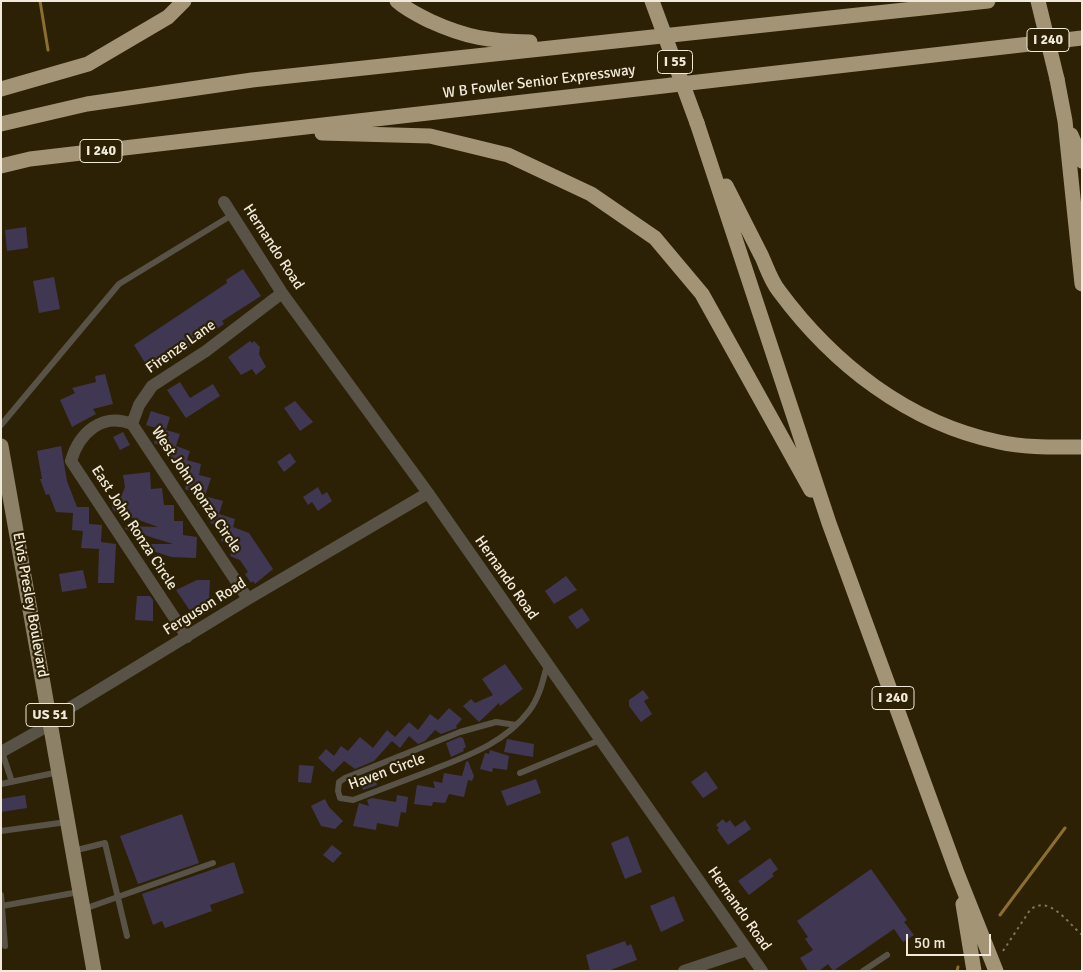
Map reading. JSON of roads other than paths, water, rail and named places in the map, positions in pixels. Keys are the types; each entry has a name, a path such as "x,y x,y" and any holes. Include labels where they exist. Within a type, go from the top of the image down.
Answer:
{"highway":[{"path":"1,89 88,64 168,17 184,1"},
{"path":"396,1 405,9 458,34 493,41 532,42 553,48"},
{"name":"I 55","path":"652,1 700,130"},
{"name":"W B Fowler Senior Expressway","path":"1,124 86,104 252,80 988,1"},
{"name":"I 240","path":"1038,1 1065,121 1082,284"},
{"name":"W B Fowler Senior Expressway","path":"1,166 30,159 1082,38"},
{"path":"1065,121 1082,161"},
{"path":"700,130 778,290 826,347 866,382 918,414 955,430 999,442 1026,446 1082,447"},
{"path":"700,130 829,523"},
{"path":"201,139 336,133 430,136 508,155 591,194 655,238 702,294 829,523"},
{"name":"I 240","path":"829,523 957,873 995,969"},
{"path":"957,873 974,971"}],"main road":[{"name":"Elvis Presley Boulevard","path":"1,446 52,724 94,971"}],"street":[{"name":"Hernando Road","path":"224,202 282,293 428,493 762,971"},
{"name":"Firenze Lane","path":"132,424 139,405 152,386 206,351 282,293"},
{"name":"East John Ronza Circle","path":"132,424 120,419 99,422 75,446 71,461 187,637"},
{"name":"West John Ronza Circle","path":"132,424 248,599"},
{"name":"Ferguson Road","path":"2,752 52,724 71,707 248,599 428,493"},
{"path":"684,971 747,950"}],"lane":[{"path":"1,425 118,284 232,215"},
{"name":"Haven Circle","path":"516,725 496,722 428,744 345,778 339,782 338,791 340,798 346,800 360,798 464,758 494,743 516,725 529,711 540,689 547,665"},
{"path":"520,773 600,740"},
{"path":"2,752 12,782"},
{"path":"1,784 59,772"},
{"path":"1,831 68,822"},
{"path":"73,850 105,843 127,936"},
{"path":"84,909 213,863"},
{"path":"2,906 80,892"},
{"path":"1,895 5,946"},
{"path":"863,971 887,955"}],"waterway":[{"path":"40,1 48,50"},
{"path":"1000,915 1065,828"},
{"path":"957,971 958,967"}]}
